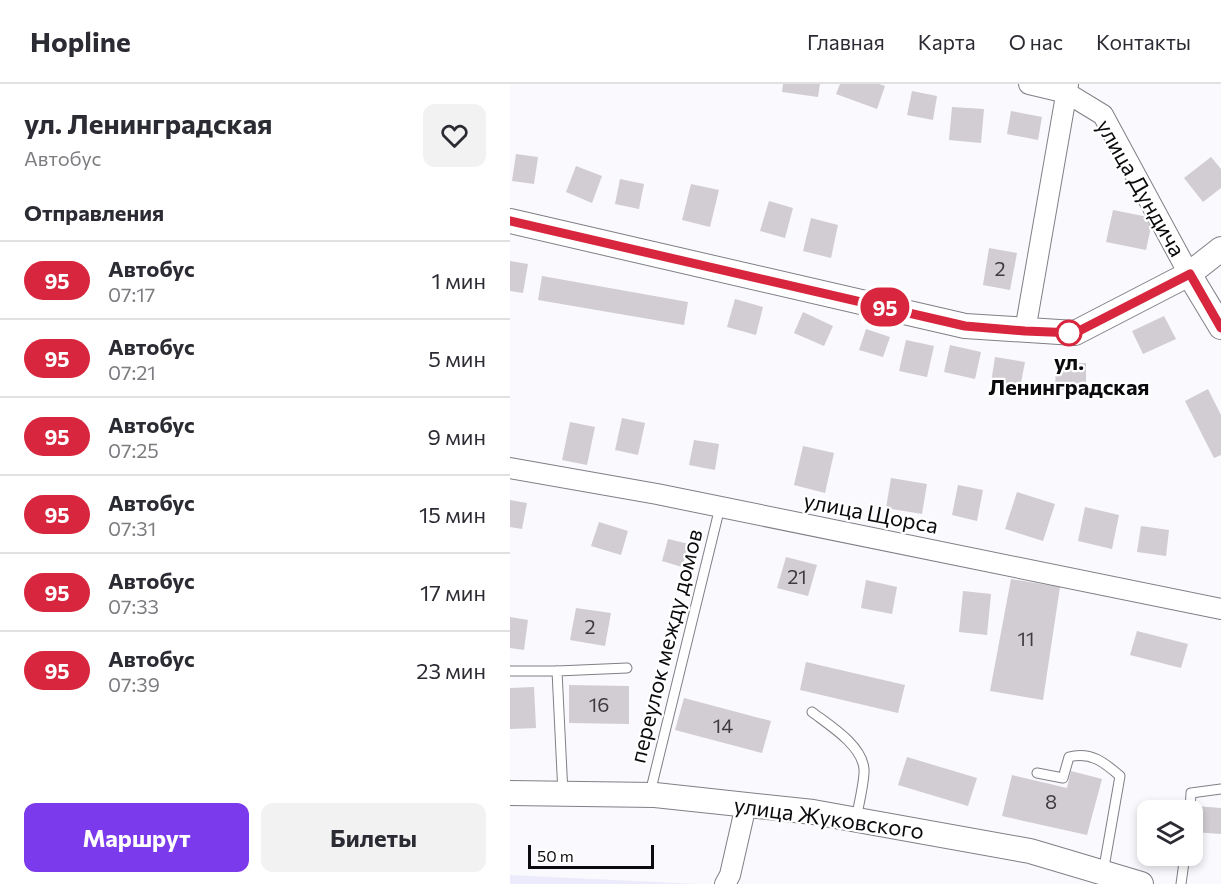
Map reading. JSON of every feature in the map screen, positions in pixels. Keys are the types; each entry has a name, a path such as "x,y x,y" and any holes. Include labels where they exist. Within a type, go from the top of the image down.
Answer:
{"street":[{"name":"улица Дундича","path":"1029,84 1068,88 1103,116 1221,327"},
{"path":"1025,331 1068,88"},
{"path":"510,221 965,326 1075,333 1190,274 1221,249"},
{"name":"улица Щорса","path":"510,468 720,507 1221,609"},
{"name":"улица Жуковского","path":"510,793 650,795 813,812 1030,851 1141,884"},
{"path":"725,884 730,875 746,805"}],"lane":[{"name":"переулок между домов","path":"650,795 720,507"},
{"path":"510,671 627,668"},
{"path":"557,671 563,794"},
{"path":"812,712 841,733 855,748 864,768 856,820"},
{"path":"1037,773 1063,778 1069,757 1077,755 1100,759 1120,776 1103,873"},
{"path":"1191,800 1191,793 1221,789"},
{"path":"1181,884 1183,866"}],"shaded area":[{"path":"510,875 698,884 510,884"}],"building":[{"path":"783,84 820,84 818,97 782,92"},
{"path":"840,84 885,86 877,109 836,94"},
{"path":"912,91 937,96 933,120 907,115"},
{"path":"952,107 984,109 981,143 949,140"},
{"path":"1011,111 1042,117 1038,140 1007,134"},
{"path":"516,154 538,157 534,184 512,181"},
{"path":"1211,157 1221,169 1221,188 1203,202 1184,178"},
{"path":"576,166 602,176 592,203 566,192"},
{"path":"620,179 644,184 639,209 615,204"},
{"path":"691,184 719,190 710,227 682,220"},
{"path":"769,201 793,208 785,238 760,231"},
{"path":"1113,210 1153,218 1146,250 1106,242"},
{"path":"811,218 838,225 831,258 803,251"},
{"path":"989,248 1017,253 1010,290 983,285"},
{"path":"510,261 528,264 523,293 510,291"},
{"path":"542,276 688,302 684,325 538,300"},
{"path":"735,299 763,307 756,335 727,327"},
{"path":"803,312 833,326 824,346 794,333"},
{"path":"1164,316 1176,339 1143,354 1132,331"},
{"path":"866,329 890,337 883,357 859,350"},
{"path":"906,340 934,346 927,377 899,371"},
{"path":"950,345 981,352 975,379 944,372"},
{"path":"995,357 1025,362 1019,393 990,389"},
{"path":"1056,363 1086,363 1086,390 1055,390"},
{"path":"1208,389 1221,415 1221,455 1214,458 1185,401"},
{"path":"622,418 645,423 638,455 615,450"},
{"path":"570,422 595,427 587,465 562,460"},
{"path":"694,440 719,444 715,470 689,465"},
{"path":"803,446 834,453 825,493 794,485"},
{"path":"891,478 927,484 922,514 886,508"},
{"path":"958,485 983,490 977,521 952,515"},
{"path":"1017,492 1055,504 1043,541 1005,529"},
{"path":"510,500 527,503 522,529 510,527"},
{"path":"1085,507 1119,515 1112,549 1078,541"},
{"path":"599,522 628,531 621,555 591,546"},
{"path":"1141,526 1169,530 1166,556 1137,552"},
{"path":"668,539 689,544 682,567 662,561"},
{"path":"786,557 817,565 808,596 777,588"},
{"path":"1011,579 1060,587 1043,700 990,691"},
{"path":"866,580 897,587 892,614 861,608"},
{"path":"963,591 991,594 987,635 959,632"},
{"path":"576,608 611,613 605,646 570,640"},
{"path":"510,617 528,620 524,650 510,648"},
{"path":"1137,631 1188,644 1181,668 1130,655"},
{"path":"806,662 905,685 898,713 800,690"},
{"path":"569,685 629,686 629,724 569,723"},
{"path":"534,687 536,728 510,729 510,688"},
{"path":"684,698 771,721 762,753 675,730"},
{"path":"907,757 977,778 968,806 898,785"},
{"path":"1071,771 1102,779 1087,835 1002,816 1012,775 1067,788"},
{"path":"1203,807 1221,808 1221,834 1203,833"}],"bus line":[{"name":"95","path":"510,221 965,326 1025,331 1075,333 1190,274 1221,328"}],"place":[{"name":"ул. Ленинградская","path":"1069,333"}]}
